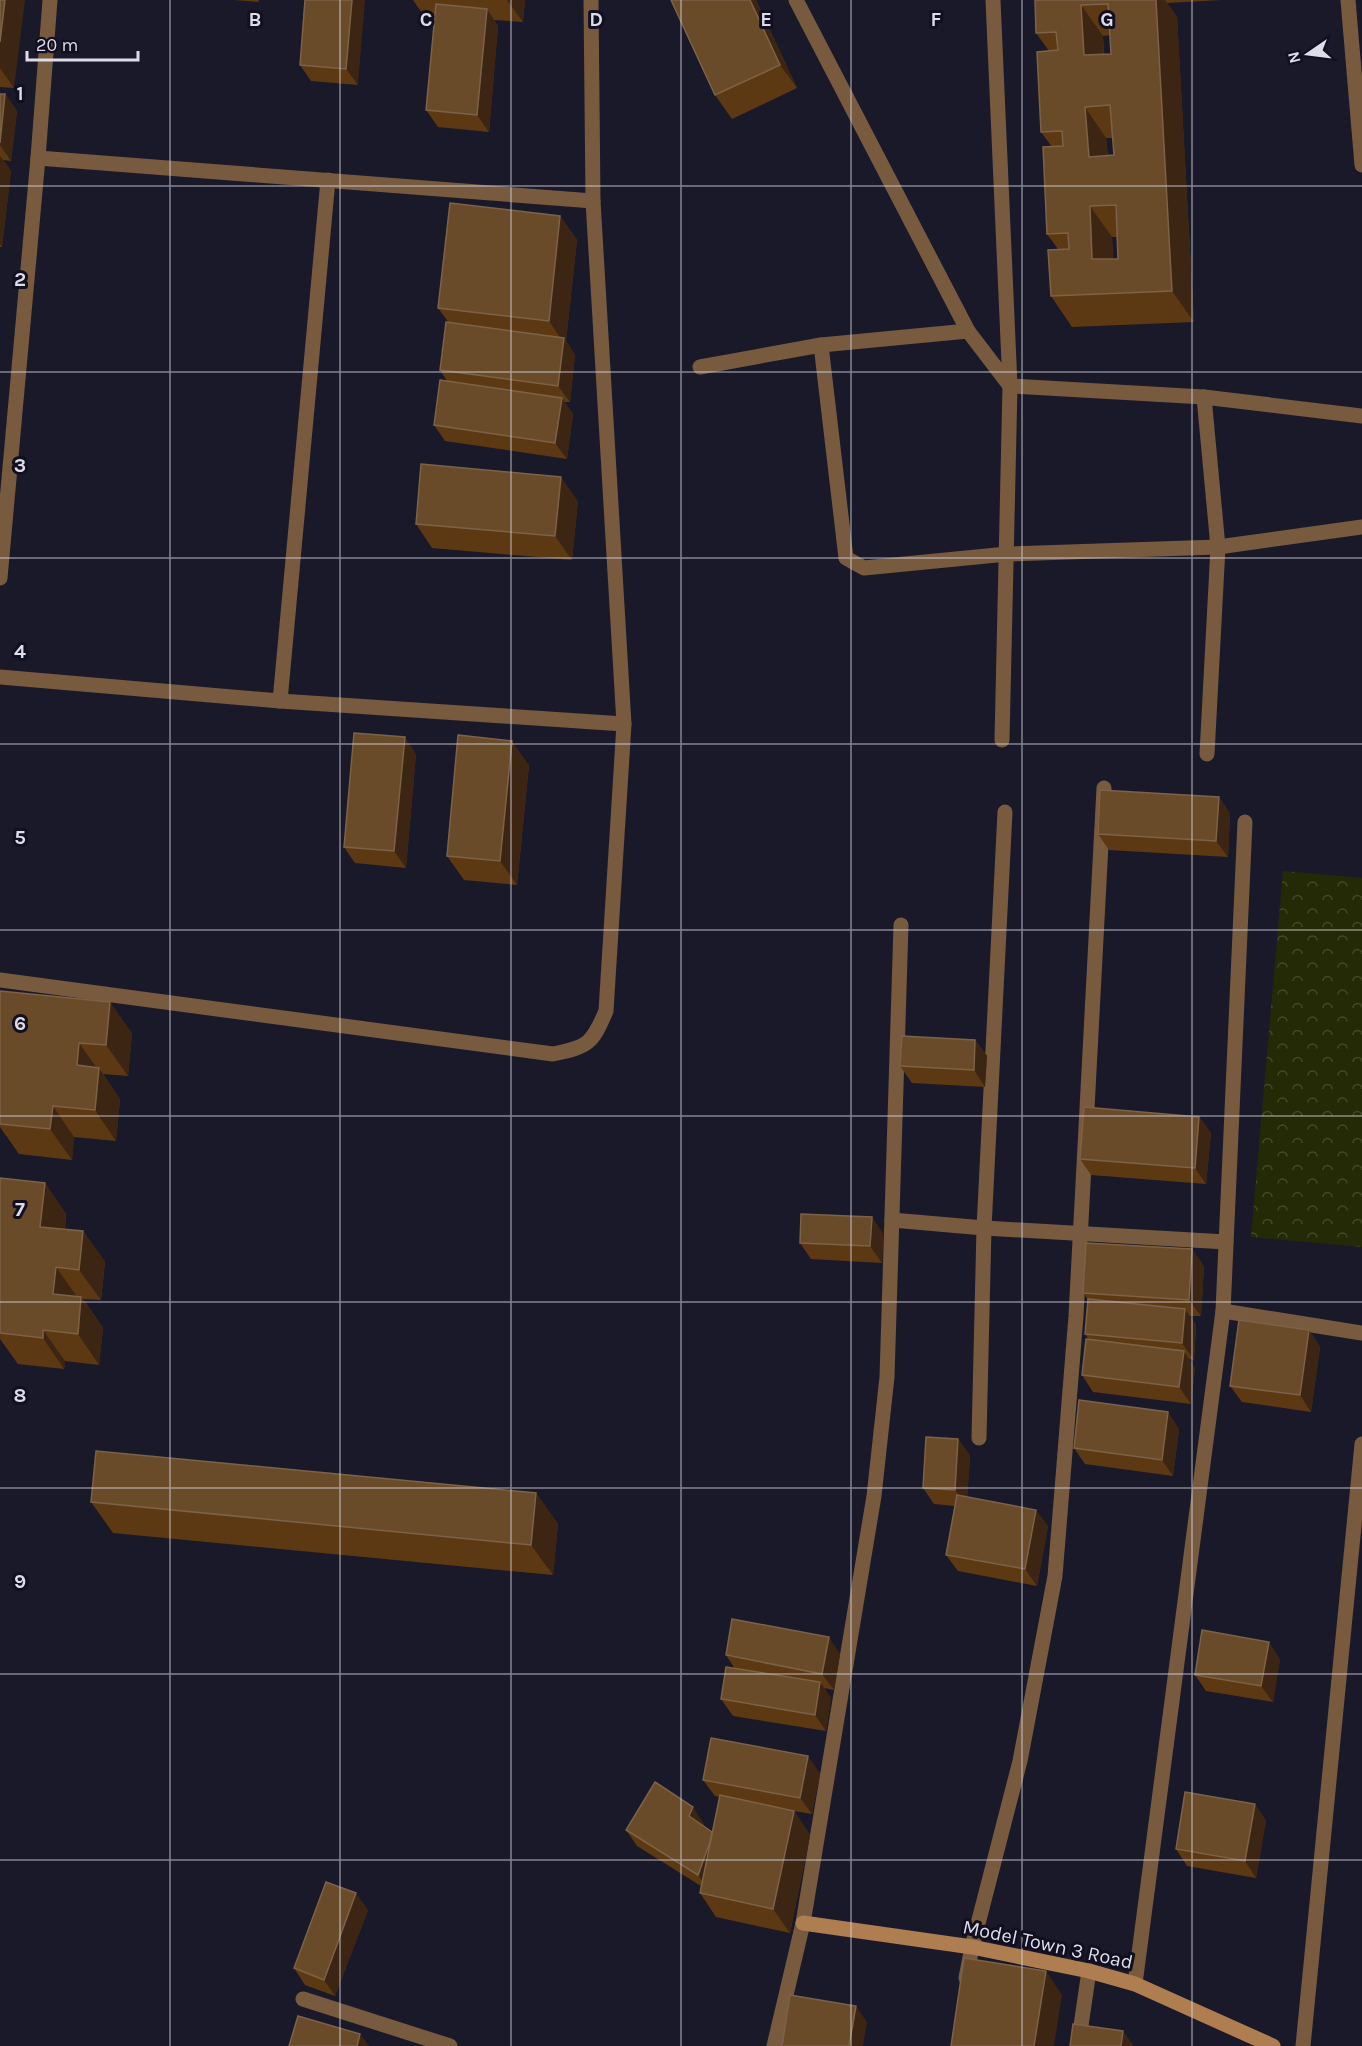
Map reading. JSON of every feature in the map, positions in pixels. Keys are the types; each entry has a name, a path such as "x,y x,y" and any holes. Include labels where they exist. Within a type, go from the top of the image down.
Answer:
{"street":[{"path":"0,578 50,0"},
{"path":"0,980 553,1054 578,1049 596,1035 606,1011 624,723 594,201 591,0"},
{"path":"796,0 968,331 1010,386 1204,397 1362,416"},
{"path":"993,0 1010,386 1002,740"},
{"path":"1348,0 1362,165"},
{"path":"38,158 594,201"},
{"path":"280,701 328,180"},
{"path":"700,367 820,345 968,331"},
{"path":"820,345 846,558 864,568 1007,554 1218,548 1362,527"},
{"path":"1204,397 1218,548 1207,754"},
{"path":"0,677 280,701 624,723"},
{"path":"964,1991 972,1947 1020,1761 1055,1576 1076,1316 1104,788"},
{"path":"979,1438 984,1228 1005,812"},
{"path":"1135,1984 1223,1311 1245,822"},
{"path":"774,2046 803,1923 874,1496 887,1377 901,925"},
{"path":"892,1220 984,1228 1226,1242"},
{"path":"1223,1311 1362,1332"},
{"path":"1303,2046 1362,1444"},
{"name":"Model Town 3 Road","path":"803,1923 972,1947 1089,1971 1135,1984 1273,2046"},
{"path":"1078,2046 1089,1971"},
{"path":"303,1999 450,2046"}],"green space":[{"path":"1283,871 1362,878 1362,1247 1251,1237"}],"building":[{"path":"0,0 5,0 0,42"},
{"path":"305,0 352,0 346,69 300,65"},
{"path":"671,0 750,0 780,65 715,95"},
{"path":"1035,0 1156,0 1172,291 1051,296 1048,250 1069,249 1068,233 1047,234 1043,147 1063,146 1062,131 1041,132 1037,52 1058,50 1056,32 1036,33","holes":["1108,4 1111,54 1084,55 1081,5","1110,105 1114,155 1089,157 1085,107","1116,205 1118,259 1092,259 1090,206"]},
{"path":"436,4 487,9 477,115 426,110"},
{"path":"0,94 5,94 0,143"},
{"path":"450,203 560,216 549,321 438,308"},
{"path":"446,322 564,338 558,386 440,370"},
{"path":"440,380 562,398 555,443 434,425"},
{"path":"421,464 561,477 555,536 416,524"},
{"path":"354,733 405,737 394,851 344,847"},
{"path":"458,735 512,741 500,861 447,856"},
{"path":"1100,790 1219,797 1216,841 1098,834"},
{"path":"0,991 110,1002 106,1045 79,1043 77,1065 99,1068 95,1110 53,1106 50,1129 0,1124"},
{"path":"902,1036 975,1040 974,1070 900,1066"},
{"path":"1084,1107 1199,1117 1195,1168 1080,1159"},
{"path":"0,1178 45,1183 40,1227 83,1231 79,1270 56,1267 53,1294 81,1297 78,1334 43,1330 43,1338 0,1333"},
{"path":"801,1214 872,1217 870,1246 800,1243"},
{"path":"1086,1243 1192,1249 1189,1300 1083,1293"},
{"path":"1088,1299 1185,1309 1182,1343 1085,1334"},
{"path":"1239,1320 1309,1330 1300,1395 1230,1386"},
{"path":"1086,1339 1184,1351 1179,1387 1082,1375"},
{"path":"1079,1400 1168,1412 1162,1460 1074,1448"},
{"path":"926,1437 958,1439 955,1490 923,1488"},
{"path":"96,1451 536,1493 531,1545 91,1502"},
{"path":"957,1495 1036,1510 1025,1569 946,1555"},
{"path":"732,1619 829,1637 822,1674 726,1655"},
{"path":"1202,1630 1269,1642 1261,1686 1195,1675"},
{"path":"726,1667 820,1682 815,1715 721,1699"},
{"path":"711,1738 808,1756 800,1798 703,1780"},
{"path":"655,1782 693,1807 689,1816 712,1832 698,1875 626,1830"},
{"path":"1185,1792 1255,1804 1245,1861 1176,1849"},
{"path":"720,1795 794,1811 773,1909 700,1893"},
{"path":"326,1882 356,1893 324,1980 294,1968"},
{"path":"964,1958 1046,1971 1034,2046 951,2046"},
{"path":"790,1995 856,2006 849,2046 782,2046"},
{"path":"298,2016 360,2034 357,2046 289,2046"},
{"path":"1073,2024 1123,2031 1121,2046 1070,2046"}]}
